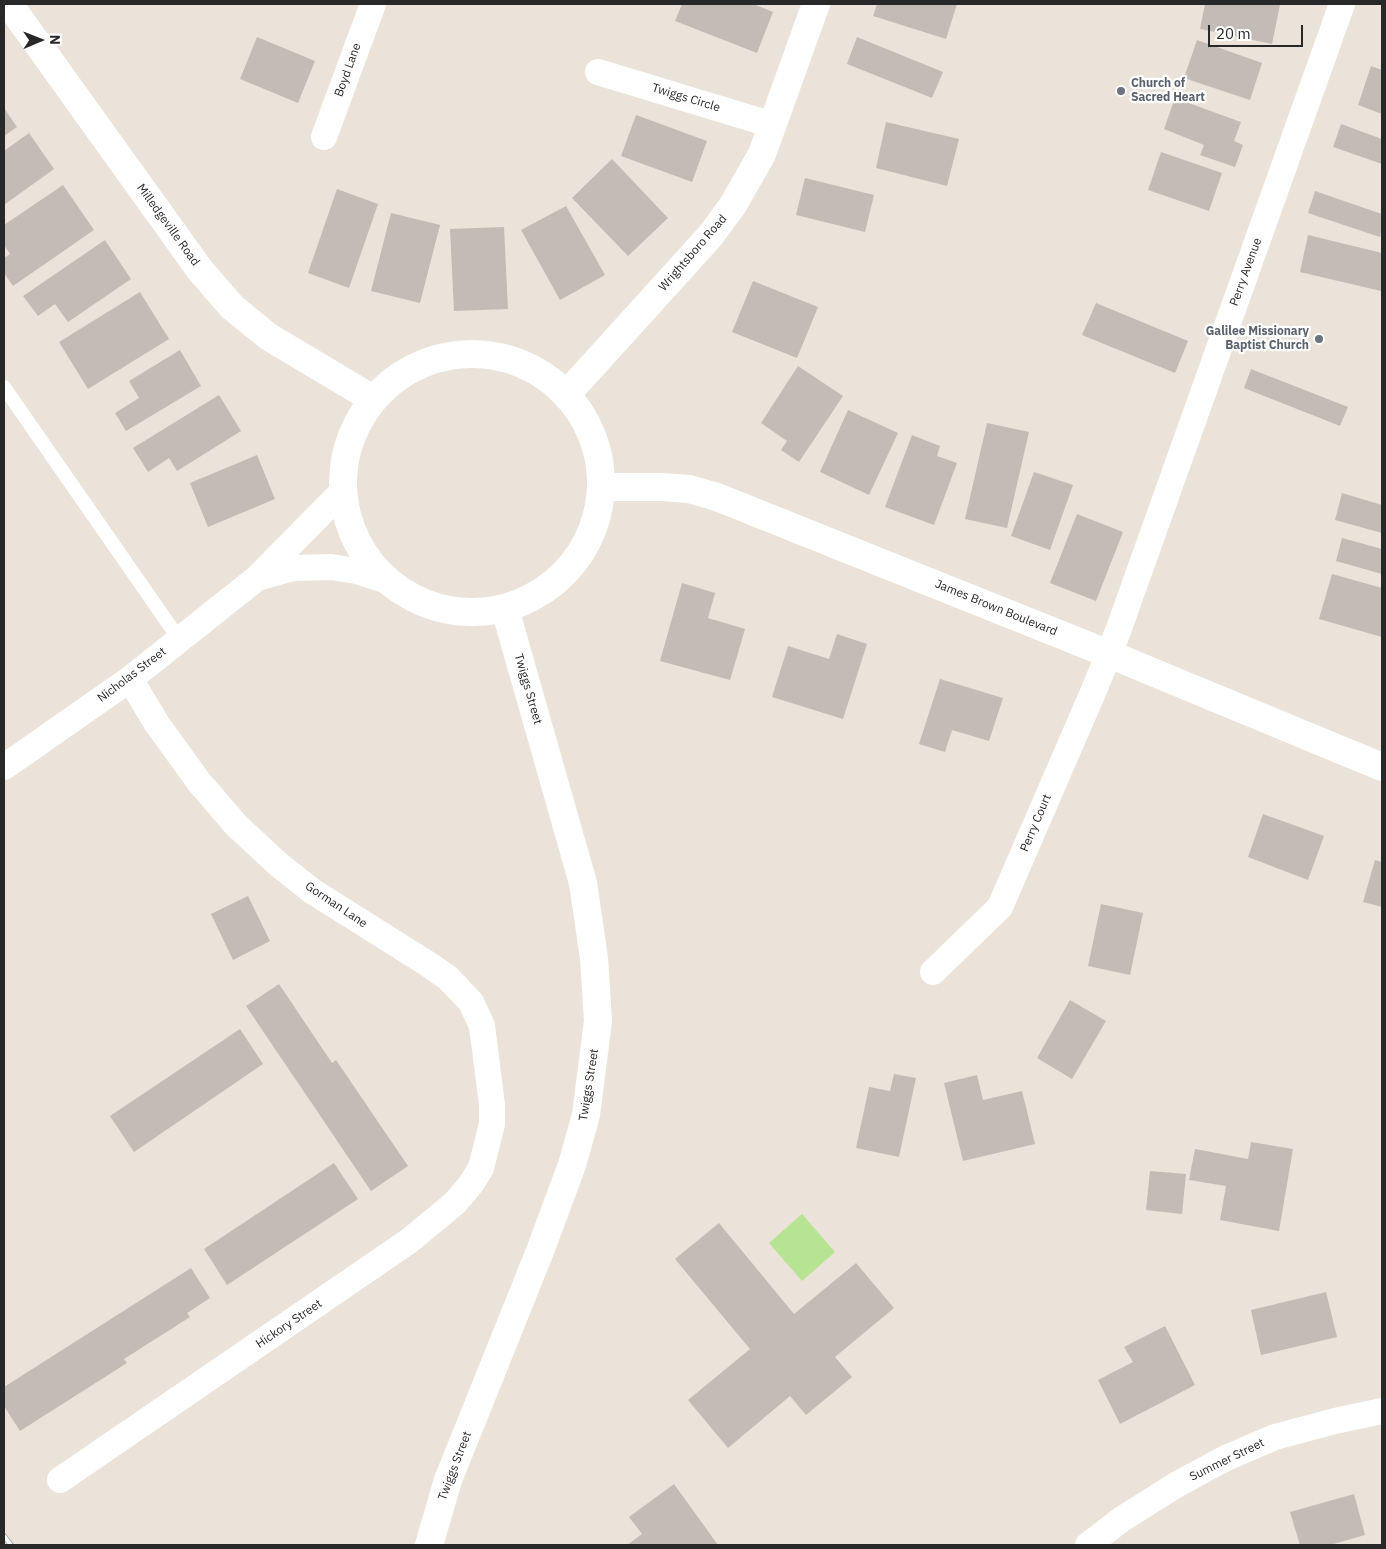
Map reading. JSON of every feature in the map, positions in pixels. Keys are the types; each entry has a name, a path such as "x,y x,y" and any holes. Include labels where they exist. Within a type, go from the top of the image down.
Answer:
{"main road":[{"name":"Wrightsboro Road","path":"566,395 711,235 749,180 762,154 816,4"},
{"name":"Milledgeville Road","path":"9,6 200,270 232,307 269,337 373,399"},
{"path":"490,355 532,368 566,395 586,422 597,453 601,487 593,527 573,564 543,592 505,609 463,613 422,603 386,581 364,556 349,525 342,492 344,459 355,427 373,399 406,371 447,356 490,355"},
{"name":"James Brown Boulevard","path":"601,487 689,489 717,497 1382,765"},
{"name":"Twiggs Street","path":"429,1545 448,1480 540,1251 572,1165 586,1115 598,1021 594,958 583,883 505,609"}],"street":[{"name":"Boyd Lane","path":"324,137 373,4"},
{"name":"Perry Avenue","path":"1109,654 1342,4"},
{"name":"Twiggs Circle","path":"598,72 773,125"},
{"name":"Nicholas Street","path":"4,768 130,679 257,578 342,492"},
{"name":"Nicholas Street","path":"257,578 293,568 331,567 356,571 386,581"},
{"name":"Perry Court","path":"933,972 1000,907 1109,654"},
{"name":"Gorman Lane","path":"130,679 157,724 194,775 236,825 278,864 312,891 428,964 448,978 471,1002 482,1026 491,1095 492,1124 488,1141"},
{"name":"Hickory Street","path":"60,1480 409,1241 455,1203 471,1184 481,1168 488,1141"},
{"name":"Summer Street","path":"1088,1545 1145,1504 1226,1458 1275,1437 1382,1411"}],"lane":[{"path":"4,387 179,639"}],"green space":[{"path":"802,1214 835,1252 802,1281 769,1243"}],"building":[{"path":"682,4 753,4 773,12 757,53 675,21"},
{"path":"877,4 957,4 946,39 873,16"},
{"path":"1205,4 1280,5 1272,44 1200,29"},
{"path":"257,37 315,61 298,103 240,79"},
{"path":"857,37 943,72 932,98 847,64"},
{"path":"1197,40 1262,63 1250,100 1184,78"},
{"path":"1371,66 1382,70 1382,114 1358,105"},
{"path":"1175,98 1241,122 1234,141 1243,145 1235,167 1200,155 1204,145 1164,129"},
{"path":"4,108 17,127 4,136"},
{"path":"636,115 707,141 692,182 621,156"},
{"path":"886,122 959,139 947,186 876,168"},
{"path":"1341,124 1382,139 1382,164 1333,147"},
{"path":"29,133 54,169 4,205 4,151"},
{"path":"1161,152 1222,173 1209,211 1148,190"},
{"path":"612,159 668,218 628,256 572,198"},
{"path":"805,178 874,195 865,232 796,215"},
{"path":"63,185 94,230 13,286 4,273 4,258 10,254 4,245 4,225"},
{"path":"337,189 378,204 349,288 308,273"},
{"path":"1315,191 1382,214 1380,237 1308,213"},
{"path":"566,206 605,275 560,300 521,230"},
{"path":"391,213 440,225 420,303 371,291"},
{"path":"504,227 508,309 454,311 450,229"},
{"path":"1308,235 1382,253 1381,291 1300,272"},
{"path":"105,240 131,279 68,322 55,304 38,316 23,296"},
{"path":"753,281 818,307 797,358 732,332"},
{"path":"140,292 169,339 88,389 59,342"},
{"path":"1096,303 1188,341 1175,373 1082,335"},
{"path":"180,350 201,386 126,431 115,413 139,398 129,381"},
{"path":"798,366 843,396 799,462 781,450 787,441 761,423"},
{"path":"1251,369 1348,407 1340,426 1244,388"},
{"path":"219,395 241,431 177,471 169,458 148,472 133,448"},
{"path":"848,410 898,433 869,495 820,472"},
{"path":"987,423 1029,432 1007,528 965,519"},
{"path":"912,435 940,446 937,456 957,463 934,525 885,507"},
{"path":"257,455 275,499 208,527 190,483"},
{"path":"1034,472 1073,485 1050,550 1011,536"},
{"path":"1342,493 1382,505 1382,533 1335,520"},
{"path":"1077,514 1123,532 1096,601 1050,583"},
{"path":"1342,538 1382,549 1382,574 1336,561"},
{"path":"1332,574 1382,588 1382,637 1319,619"},
{"path":"682,583 715,593 708,618 745,629 730,680 660,661"},
{"path":"837,634 867,644 843,719 772,697 788,646 829,659"},
{"path":"940,679 1003,698 989,741 952,730 945,752 919,744"},
{"path":"1263,814 1324,836 1308,880 1248,857"},
{"path":"1375,860 1382,862 1382,907 1363,902"},
{"path":"248,896 270,941 233,960 211,914"},
{"path":"1101,904 1143,913 1130,975 1088,966"},
{"path":"279,984 332,1063 336,1060 408,1166 371,1191 246,1006"},
{"path":"1070,1000 1106,1021 1072,1079 1037,1058"},
{"path":"240,1029 263,1064 134,1152 110,1116"},
{"path":"894,1074 916,1078 899,1157 856,1148 869,1087 890,1091"},
{"path":"977,1075 983,1100 1022,1091 1035,1144 963,1161 944,1083"},
{"path":"1251,1142 1293,1149 1279,1231 1220,1220 1226,1186 1189,1180 1195,1149 1248,1159"},
{"path":"334,1163 358,1199 227,1285 204,1249"},
{"path":"1150,1171 1186,1174 1182,1214 1146,1210"},
{"path":"719,1223 794,1314 856,1263 894,1308 835,1357 852,1377 806,1415 790,1396 728,1448 688,1400 750,1349 675,1259"},
{"path":"191,1268 210,1298 187,1313 190,1317 124,1359 127,1363 20,1431 4,1406 4,1387"},
{"path":"1326,1292 1337,1337 1261,1355 1251,1310"},
{"path":"1165,1326 1195,1385 1120,1424 1098,1380 1133,1362 1124,1347"},
{"path":"674,1484 718,1545 627,1545 642,1534 629,1517"},
{"path":"1354,1494 1365,1535 1330,1545 1300,1545 1290,1512"}],"railway":[{"path":"4,1536 11,1545"}],"place":[{"name":"Church of Sacred Heart","path":"1121,91"},
{"name":"Galilee Missionary Baptist Church","path":"1319,339"}]}
